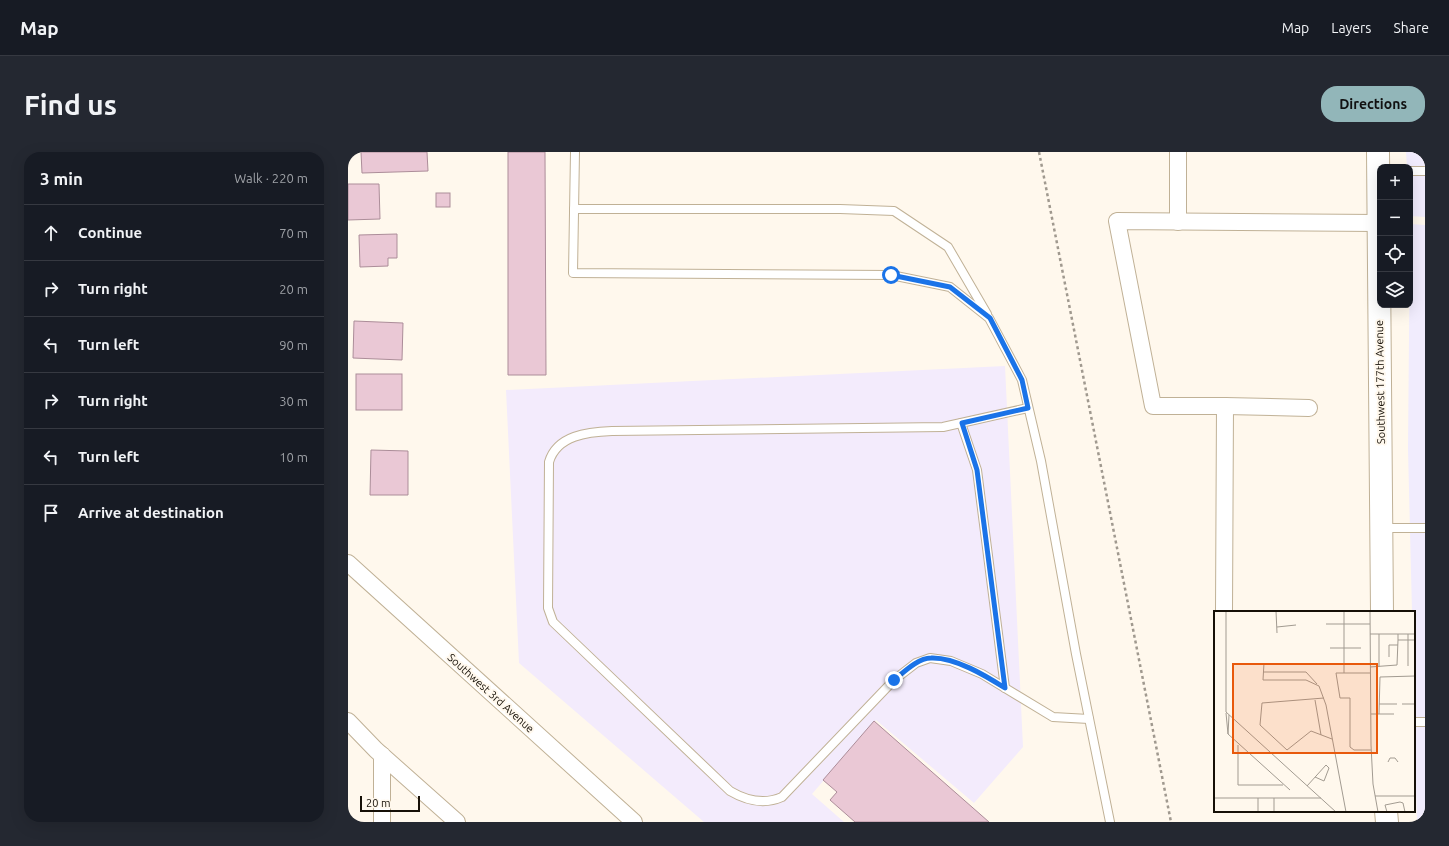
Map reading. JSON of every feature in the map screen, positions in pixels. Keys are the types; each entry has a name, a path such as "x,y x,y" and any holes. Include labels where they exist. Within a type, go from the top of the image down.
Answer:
{"main road":[{"name":"Southwest 177th Avenue","path":"1378,236 1382,611"},
{"path":"1386,812 1387,822"}],"street":[{"path":"1178,152 1178,222"},
{"path":"1309,408 1153,406 1117,221 1377,223"},
{"path":"1224,611 1225,406"},
{"name":"Southwest 3rd Avenue","path":"348,563 634,822"},
{"path":"348,721 382,755 457,822"},
{"path":"382,755 382,822"}],"lane":[{"path":"575,152 573,273 891,275 950,287 990,318"},
{"path":"1413,171 1425,171"},
{"path":"574,209 840,209 894,211 948,247 990,318 1022,380 1041,461 1089,720 1110,822"},
{"path":"1028,408 943,427 593,432 561,442 552,454 549,462 548,608 553,622 730,792 742,798 754,801 774,800 782,796 894,680 916,663 930,658 952,661 982,674 1053,717 1089,720"},
{"path":"962,423 977,470 1005,688"},
{"path":"1382,528 1425,528"}],"path":[{"path":"1039,152 1171,822"}],"shaded area":[{"path":"1406,152 1425,152 1425,217 1413,216 1413,164 1407,164"},
{"path":"1413,224 1425,225 1425,822 1417,822 1415,611 1412,611 1408,449 1409,308 1413,308"},
{"path":"1005,366 1023,747 974,803 876,720 812,794 844,822 704,822 519,663 506,390"}],"building":[{"path":"361,152 427,152 428,171 362,173"},
{"path":"508,152 545,152 546,375 508,375"},
{"path":"348,184 379,184 380,219 348,220"},
{"path":"436,193 450,193 450,207 436,207"},
{"path":"397,234 397,258 388,258 388,266 360,267 359,235"},
{"path":"354,321 403,323 402,360 353,358"},
{"path":"356,374 402,374 402,410 356,410"},
{"path":"371,450 408,451 408,495 370,495"},
{"path":"874,721 989,822 855,822 830,800 837,792 823,780"}],"route":[{"path":"891,275 950,287 990,318 1022,380 1028,408 990,415 962,423 977,470 1005,688 982,674 952,661 930,658 916,663 894,680"}]}
